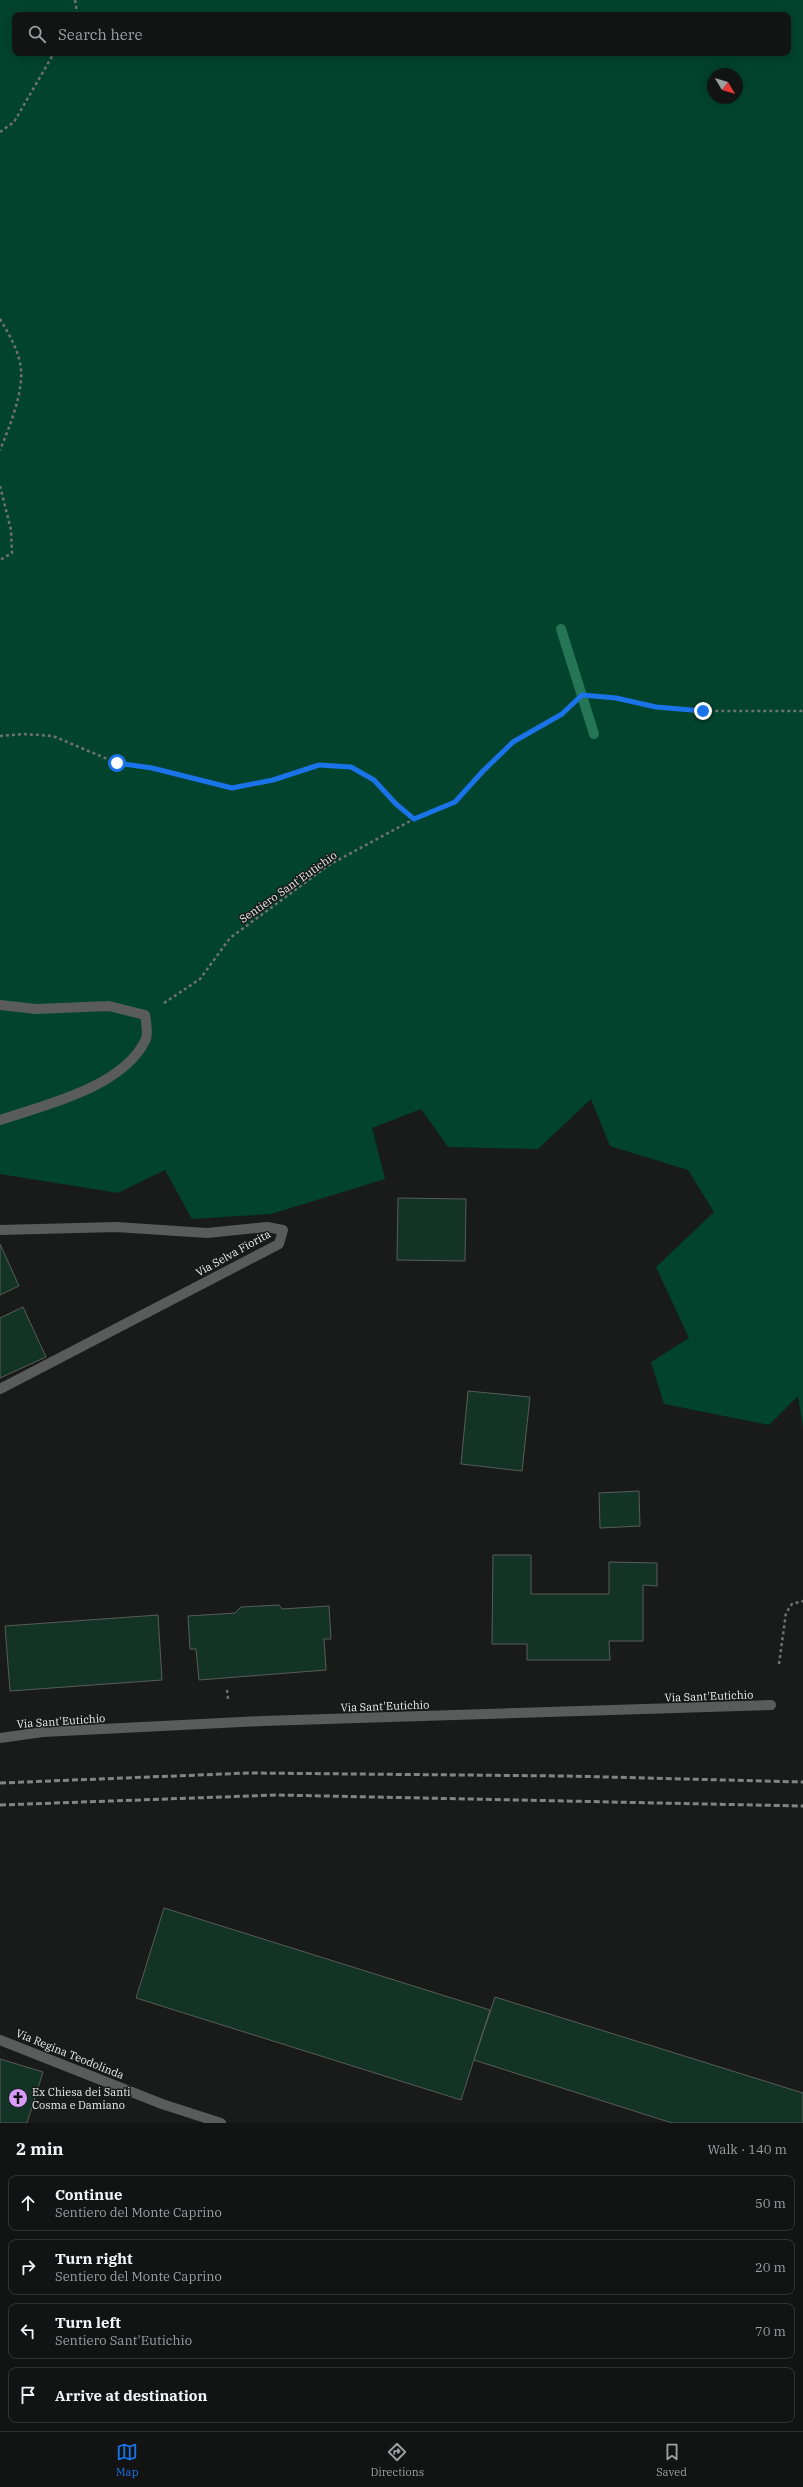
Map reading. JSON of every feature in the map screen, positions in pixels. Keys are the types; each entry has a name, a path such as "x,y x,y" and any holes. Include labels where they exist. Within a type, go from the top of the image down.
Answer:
{"street":[{"path":"0,1006 36,1009 109,1006 145,1015 147,1038 133,1058 94,1088 0,1120"},
{"name":"Via Selva Fiorita","path":"0,1230 64,1227 116,1227 207,1233 267,1227 283,1230 279,1244 0,1389"},
{"name":"Via Sant'Eutichio","path":"0,1738 43,1732 263,1721 771,1705"},
{"name":"Via Regina Teodolinda","path":"0,2040 162,2104 221,2123"}],"path":[{"path":"75,0 78,12"},
{"path":"0,132 14,122 52,56"},
{"path":"0,319 10,335 21,370 14,413 0,450"},
{"path":"0,486 11,530 12,553 0,560"},
{"name":"Sentiero Sant'Eutichio","path":"145,1015 200,979 230,938 329,865 414,819 455,802 483,771 513,742 562,714 582,695 616,698 656,707 703,711 803,711"},
{"path":"0,736 23,734 53,736 117,763 152,768 232,788 273,780 319,765 351,767 374,780 396,804 414,819"},
{"path":"779,1664 786,1613 792,1604 803,1601"}],"green space":[{"path":"0,0 803,0 803,1427 798,1396 769,1425 664,1404 651,1362 689,1338 656,1267 714,1212 688,1170 610,1146 591,1099 538,1149 448,1147 421,1109 372,1128 385,1179 271,1214 192,1219 165,1170 118,1193 0,1174"}],"building":[{"path":"398,1198 466,1199 465,1261 397,1260"},
{"path":"0,1244 19,1286 0,1295"},
{"path":"23,1307 46,1357 0,1378 0,1318"},
{"path":"468,1391 530,1397 522,1471 461,1464"},
{"path":"639,1491 640,1526 600,1528 599,1493"},
{"path":"493,1555 531,1555 531,1594 609,1594 609,1562 657,1563 657,1586 643,1585 643,1641 609,1641 610,1660 527,1660 527,1644 492,1644"},
{"path":"279,1605 282,1609 329,1606 331,1639 324,1639 326,1670 199,1680 196,1649 190,1649 188,1616 235,1613 241,1607"},
{"path":"158,1615 162,1680 10,1691 5,1626"},
{"path":"164,1908 490,2010 461,2100 136,1998"},
{"path":"495,1997 803,2093 803,2123 672,2123 474,2060"},
{"name":"Ex Chiesa dei Santi Cosma e Damiano","path":"0,2059 43,2072 27,2123 0,2123"}],"waterway":[{"path":"561,629 594,734"}],"railway":[{"path":"0,1783 249,1773 567,1776 803,1782"},
{"path":"0,1805 277,1795 803,1806"}],"place":[{"name":"Ex Chiesa dei Santi Cosma e Damiano","path":"18,2098"}],"route":[{"path":"117,763 152,768 232,788 273,780 319,765 351,767 374,780 396,804 414,819 455,802 483,771 513,742 562,714 582,695 616,698 656,707 703,711"}]}
